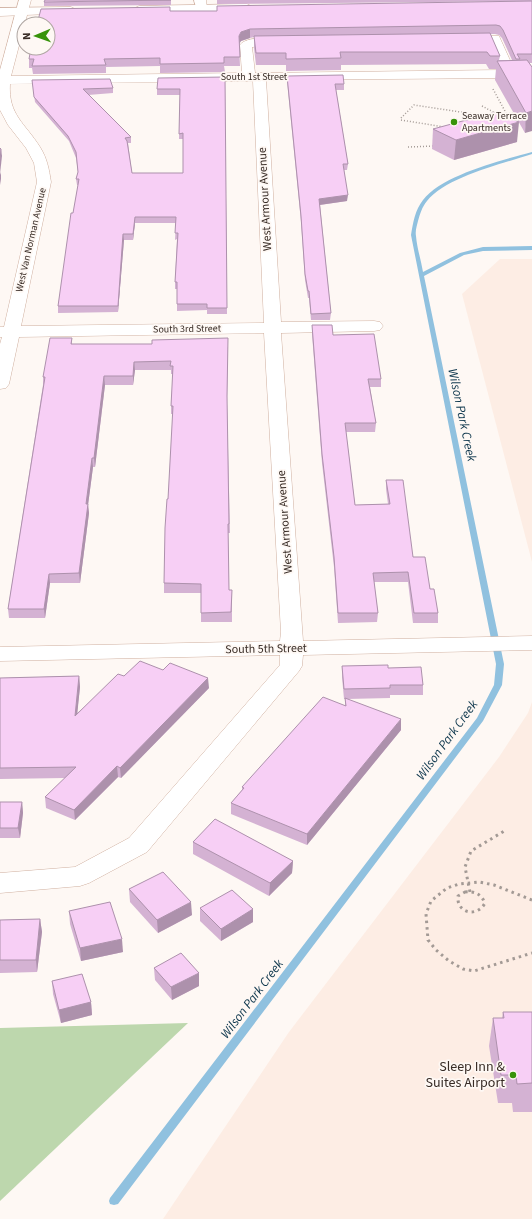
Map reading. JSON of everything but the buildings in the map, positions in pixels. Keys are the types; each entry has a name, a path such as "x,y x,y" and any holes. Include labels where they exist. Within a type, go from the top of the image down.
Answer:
{"street":[{"path":"200,3 219,0"},
{"path":"0,12 24,5 75,1"},
{"path":"0,2 85,11"},
{"path":"128,5 200,3 256,8"},
{"name":"West Van Norman Avenue","path":"0,384 5,332 44,182 41,163 33,147 13,122 6,109 2,93 2,80 24,5"},
{"path":"449,40 495,39 509,74"},
{"name":"West Armour Avenue","path":"0,883 80,876 138,845 292,666 272,327 254,77 246,45 259,42 294,41"},
{"name":"South 1st Street","path":"2,80 532,73"},
{"name":"South 3rd Street","path":"5,332 374,326"},
{"name":"South 5th Street","path":"0,654 532,643"}],"path":[{"path":"492,86 506,113"},
{"path":"450,128 401,119 414,105 493,117 498,114 520,113"},
{"path":"482,106 498,114"},
{"path":"408,147 430,147 437,145"},
{"path":"470,892 465,867 471,851 506,830"},
{"path":"532,900 494,885 468,883 447,888 431,901 426,914 428,940 448,961 463,969 474,971 532,953"},
{"path":"465,892 470,892 478,894 484,899 484,906 479,911 466,911 457,903 458,896 465,892"}],"shaded area":[{"path":"500,259 532,259 532,562 462,294"},
{"path":"532,702 532,1219 163,1219 289,1032 499,757 528,713"}],"green space":[{"path":"188,1023 0,1201 0,1028"}],"waterway":[{"name":"Wilson Park Creek","path":"421,275 413,235 416,220 425,200 440,188 465,175 532,153"},
{"path":"421,275 462,254 483,249 532,248"},
{"name":"Wilson Park Creek","path":"114,1201 480,719 498,685 500,664 421,275"}],"place":[{"name":"Seaway Terrace Apartments","path":"454,122"},
{"name":"Sleep Inn & Suites Airport","path":"513,1075"}]}
